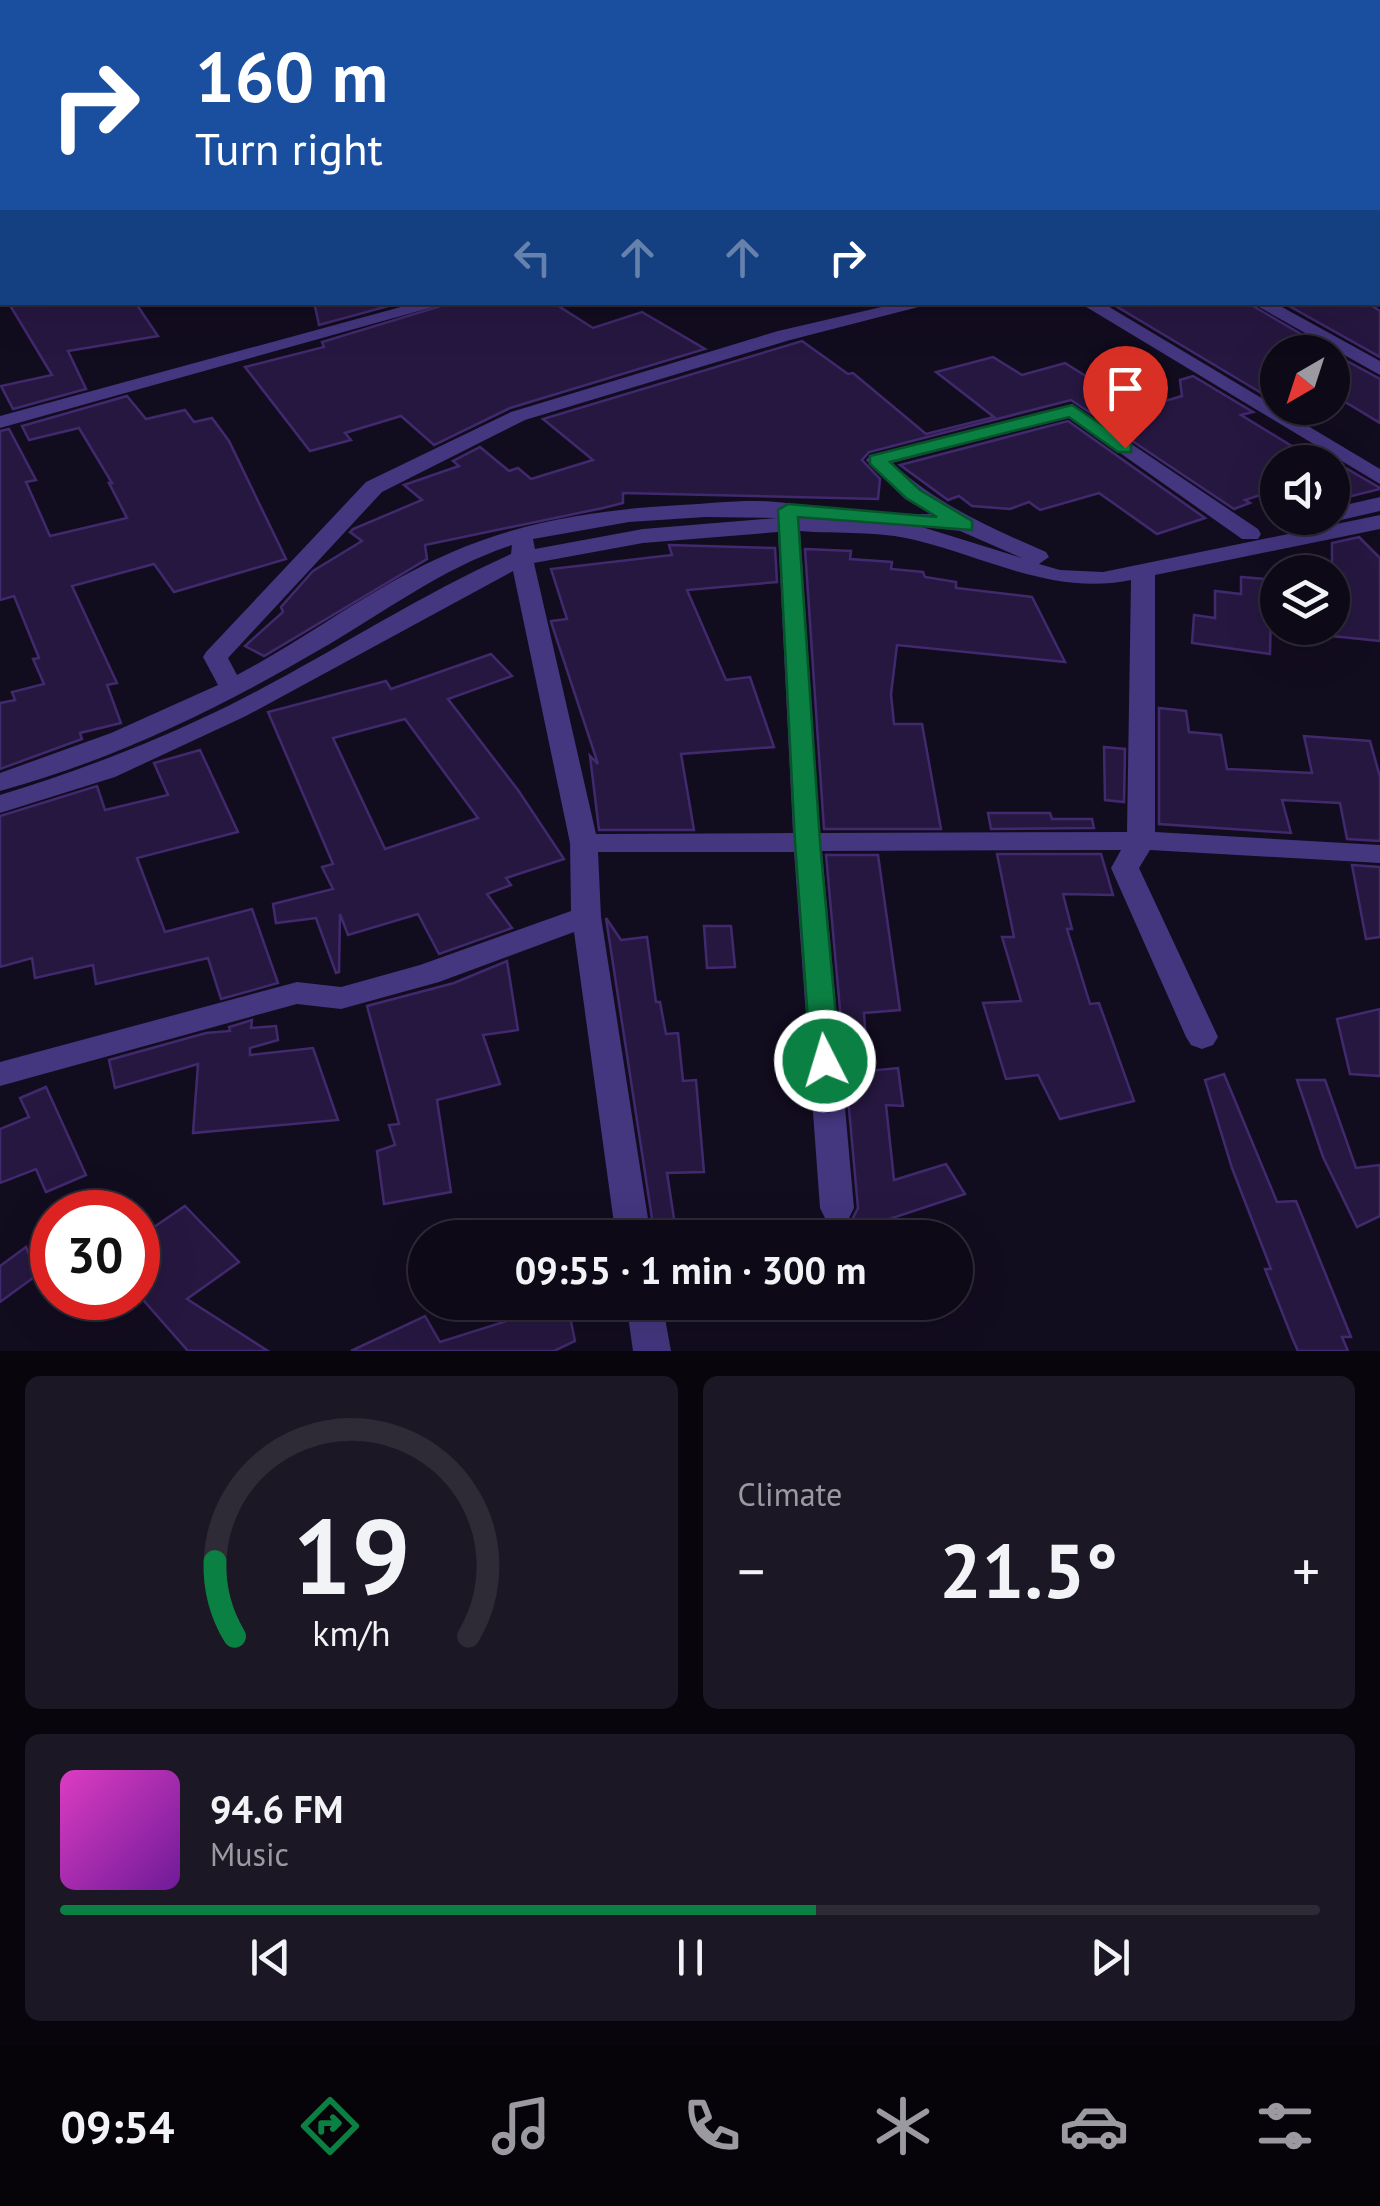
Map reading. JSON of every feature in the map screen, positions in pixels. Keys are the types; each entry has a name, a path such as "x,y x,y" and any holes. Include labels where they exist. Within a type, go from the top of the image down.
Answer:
{"street":[{"path":"0,422 431,305"},
{"path":"229,698 216,657 374,487 518,416 785,335 916,305"},
{"path":"1091,305 1380,478"},
{"path":"1264,305 1380,369"},
{"path":"1250,534 1072,410 877,460 994,559 1058,577 1103,580 1143,572 1379,510"},
{"path":"1350,513 1379,510"},
{"path":"0,782 90,754 229,698 469,582 524,546 643,536 789,517 965,536 1032,556 1090,567 1260,532"},
{"path":"789,517 807,842 837,1208"},
{"path":"524,546 584,843 586,917 631,1220"},
{"path":"1143,572 1141,841 1125,868 1202,1037"},
{"path":"0,804 106,772 229,698"},
{"path":"584,843 1141,841 1380,854"},
{"path":"0,1074 298,993 341,998 428,974 586,917"},
{"path":"647,1320 652,1351"}],"building":[{"path":"10,305 137,305 158,336 68,351 86,389 13,409 1,386 52,375"},
{"path":"315,305 392,305 319,325"},
{"path":"444,305 557,305 593,328 642,312 705,349 510,408 434,445 401,416 345,433 351,440 310,451 245,367 324,347 322,342"},
{"path":"1114,305 1251,305 1303,335 1260,335 1260,392"},
{"path":"1287,305 1371,305 1380,311 1380,357 1350,340 1350,335 1341,335"},
{"path":"802,341 848,374 853,373 926,434 994,417 936,372 993,357 1022,375 1065,363 1127,402 1137,399 1148,406 1182,396 1180,380 1193,376 1253,412 1241,415 1290,445 1260,445 1260,495 1234,509 1071,400 869,452 862,460 880,479 878,499 623,493 623,503 425,545 427,559 264,656 245,646 283,612 281,607 313,571 362,541 350,532 353,529 422,500 404,485 459,466 453,461 480,447 509,471 518,468 531,479 593,460 543,419"},
{"path":"1350,363 1380,379 1380,423 1350,405"},
{"path":"127,396 146,419 185,410 194,422 212,418 229,441 286,559 174,592 154,564 72,586 117,683 107,685 121,723 80,733 82,739 0,769 0,703 15,700 12,692 44,684 33,659 39,658 14,596 0,600 0,431 9,429 36,480 26,482 50,536 127,518 112,483 79,428 29,440 22,426"},
{"path":"1068,421 1205,518 1157,534 1099,493 1040,510 1029,502 1010,509 972,506 959,496 948,500 900,465"},
{"path":"1350,471 1380,488 1350,496"},
{"path":"1359,537 1380,558 1380,641 1350,638 1350,555 1332,555 1332,543"},
{"path":"669,545 775,548 777,582 687,590 726,680 750,677 774,747 681,754 694,830 599,830 590,756 598,764 551,621 567,619 551,569 672,555"},
{"path":"805,549 851,551 850,559 892,562 891,569 923,572 925,577 956,582 956,588 1032,597 1065,662 897,645 891,694 894,724 922,724 941,829 824,829"},
{"path":"1241,577 1260,579 1260,645 1270,645 1270,654 1192,643 1194,615 1215,618 1215,591 1241,594"},
{"path":"491,654 512,676 448,699 518,790 564,859 506,878 511,885 487,894 512,928 439,954 418,914 348,935 340,914 336,973 316,918 276,923 273,904 333,889 322,867 333,864 268,712 386,681 391,689","holes":["405,719 478,818 385,849 333,738"]},
{"path":"1159,708 1186,711 1189,732 1221,735 1227,769 1312,773 1304,736 1370,741 1380,777 1380,841 1347,839 1340,803 1282,800 1291,833 1159,824"},
{"path":"1104,747 1125,749 1124,802 1105,800"},
{"path":"200,750 238,832 137,858 165,932 252,909 278,983 221,999 208,958 96,984 93,965 35,978 32,958 0,967 0,816 97,786 105,810 168,795 154,763"},
{"path":"988,813 1050,813 1052,819 1092,819 1094,828 991,829"},
{"path":"997,854 1101,854 1113,895 1063,894 1072,929 1067,929 1090,1004 1099,1003 1134,1101 1060,1119 1038,1075 1006,1079 983,1003 1021,1001 1002,937 1014,937"},
{"path":"826,855 878,855 900,1010 864,1013 868,1071 898,1068 903,1106 886,1105 894,1180 946,1164 965,1194 886,1220 854,1220 858,1208"},
{"path":"1352,865 1380,867 1380,937 1366,939"},
{"path":"606,918 621,940 647,937 656,1002 660,1002 666,1034 678,1033 683,1081 696,1080 704,1172 667,1173 674,1220 652,1220"},
{"path":"704,926 731,926 735,967 707,968"},
{"path":"507,961 518,1030 483,1035 500,1084 437,1100 451,1192 384,1204 377,1151 395,1145 389,1125 399,1124 367,1006 454,983"},
{"path":"1380,1009 1380,1076 1350,1074 1337,1019"},
{"path":"252,1020 251,1028 276,1026 278,1040 250,1048 250,1055 313,1048 338,1120 193,1133 198,1064 115,1088 109,1060 206,1033 230,1031 229,1027"},
{"path":"1224,1074 1277,1202 1296,1201 1351,1337 1342,1337 1348,1351 1298,1351 1293,1340 1265,1269 1271,1269 1232,1168 1205,1080"},
{"path":"1297,1080 1325,1080 1356,1168 1380,1165 1380,1216 1357,1227 1323,1157"},
{"path":"46,1087 86,1175 51,1190 45,1190 36,1169 0,1183 0,1129 29,1117 20,1098"},
{"path":"185,1206 239,1262 187,1299 268,1351 188,1351 160,1319 160,1223"},
{"path":"26,1247 30,1280 0,1302 0,1266"},
{"path":"417,1320 427,1320 440,1342 510,1320 571,1320 575,1341 554,1351 351,1351"}],"route":[{"path":"825,1061 807,842 788,510 965,525 913,494 877,460 1072,410 1125,448"}]}
